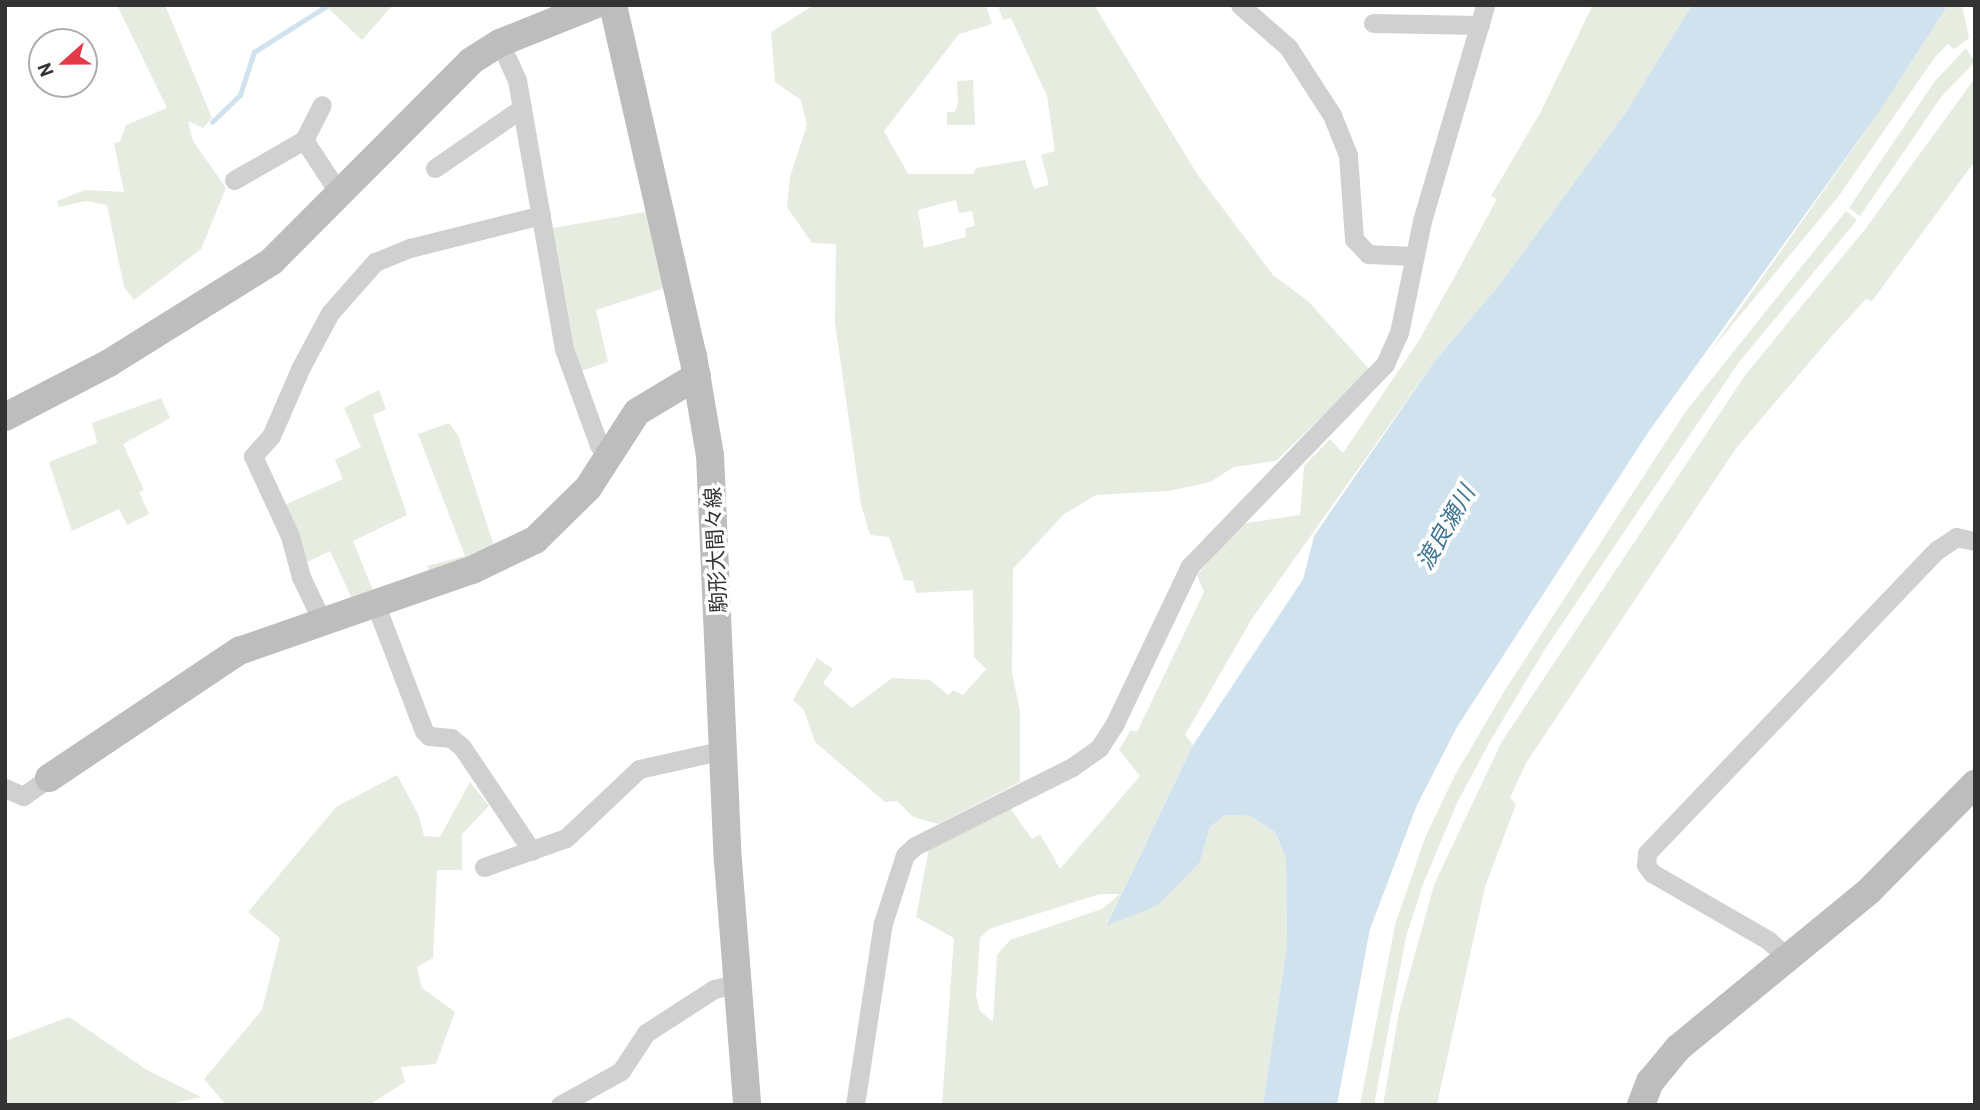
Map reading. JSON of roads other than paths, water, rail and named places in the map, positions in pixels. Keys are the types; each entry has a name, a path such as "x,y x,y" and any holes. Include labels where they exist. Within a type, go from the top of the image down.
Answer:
{"street":[{"path":"5,416 44,400 236,286 272,261 471,61 500,43 594,5"},
{"name":"駒形大間々線","path":"613,5 697,376 714,508 736,984 747,1105"},
{"path":"1240,5 1288,47 1332,115 1348,155 1354,239 1368,254 1413,256"},
{"path":"855,1105 883,923 905,855 915,846 1083,761 1103,744 1192,562 1385,364 1399,333 1413,256 1485,5"},
{"path":"1373,23 1480,25"},
{"path":"500,43 514,71 522,108 564,349 599,445 609,457"},
{"path":"234,180 303,140 322,105"},
{"path":"435,168 522,108"},
{"path":"303,140 339,193"},
{"path":"321,621 301,577 290,536 253,456 271,436 300,367 330,313 375,262 410,248 541,215"},
{"path":"5,788 23,796 222,660 256,643 472,570 535,540 577,503 643,407 697,376"},
{"path":"1788,958 1768,940 1652,873 1646,864 1647,853 1937,550 1956,537 1975,541"},
{"path":"374,603 424,731 429,736 451,738 463,747 532,851"},
{"path":"485,867 532,851 574,832 639,769 724,750"},
{"path":"1641,1105 1650,1082 1678,1048 1877,883 1975,784"},
{"path":"560,1105 621,1071 637,1042 655,1027 714,989 736,984"}],"water":[{"name":"渡良瀬川","path":"1692,5 1948,5 1879,112 1649,431 1457,727 1417,805 1370,929 1337,1105 1263,1105 1287,945 1286,859 1275,832 1250,816 1225,815 1210,827 1200,862 1158,905 1106,926 1193,745 1303,579 1314,536 1434,362 1500,284 1626,112"}],"waterway":[{"path":"212,122 240,95 254,52 328,5"}]}
